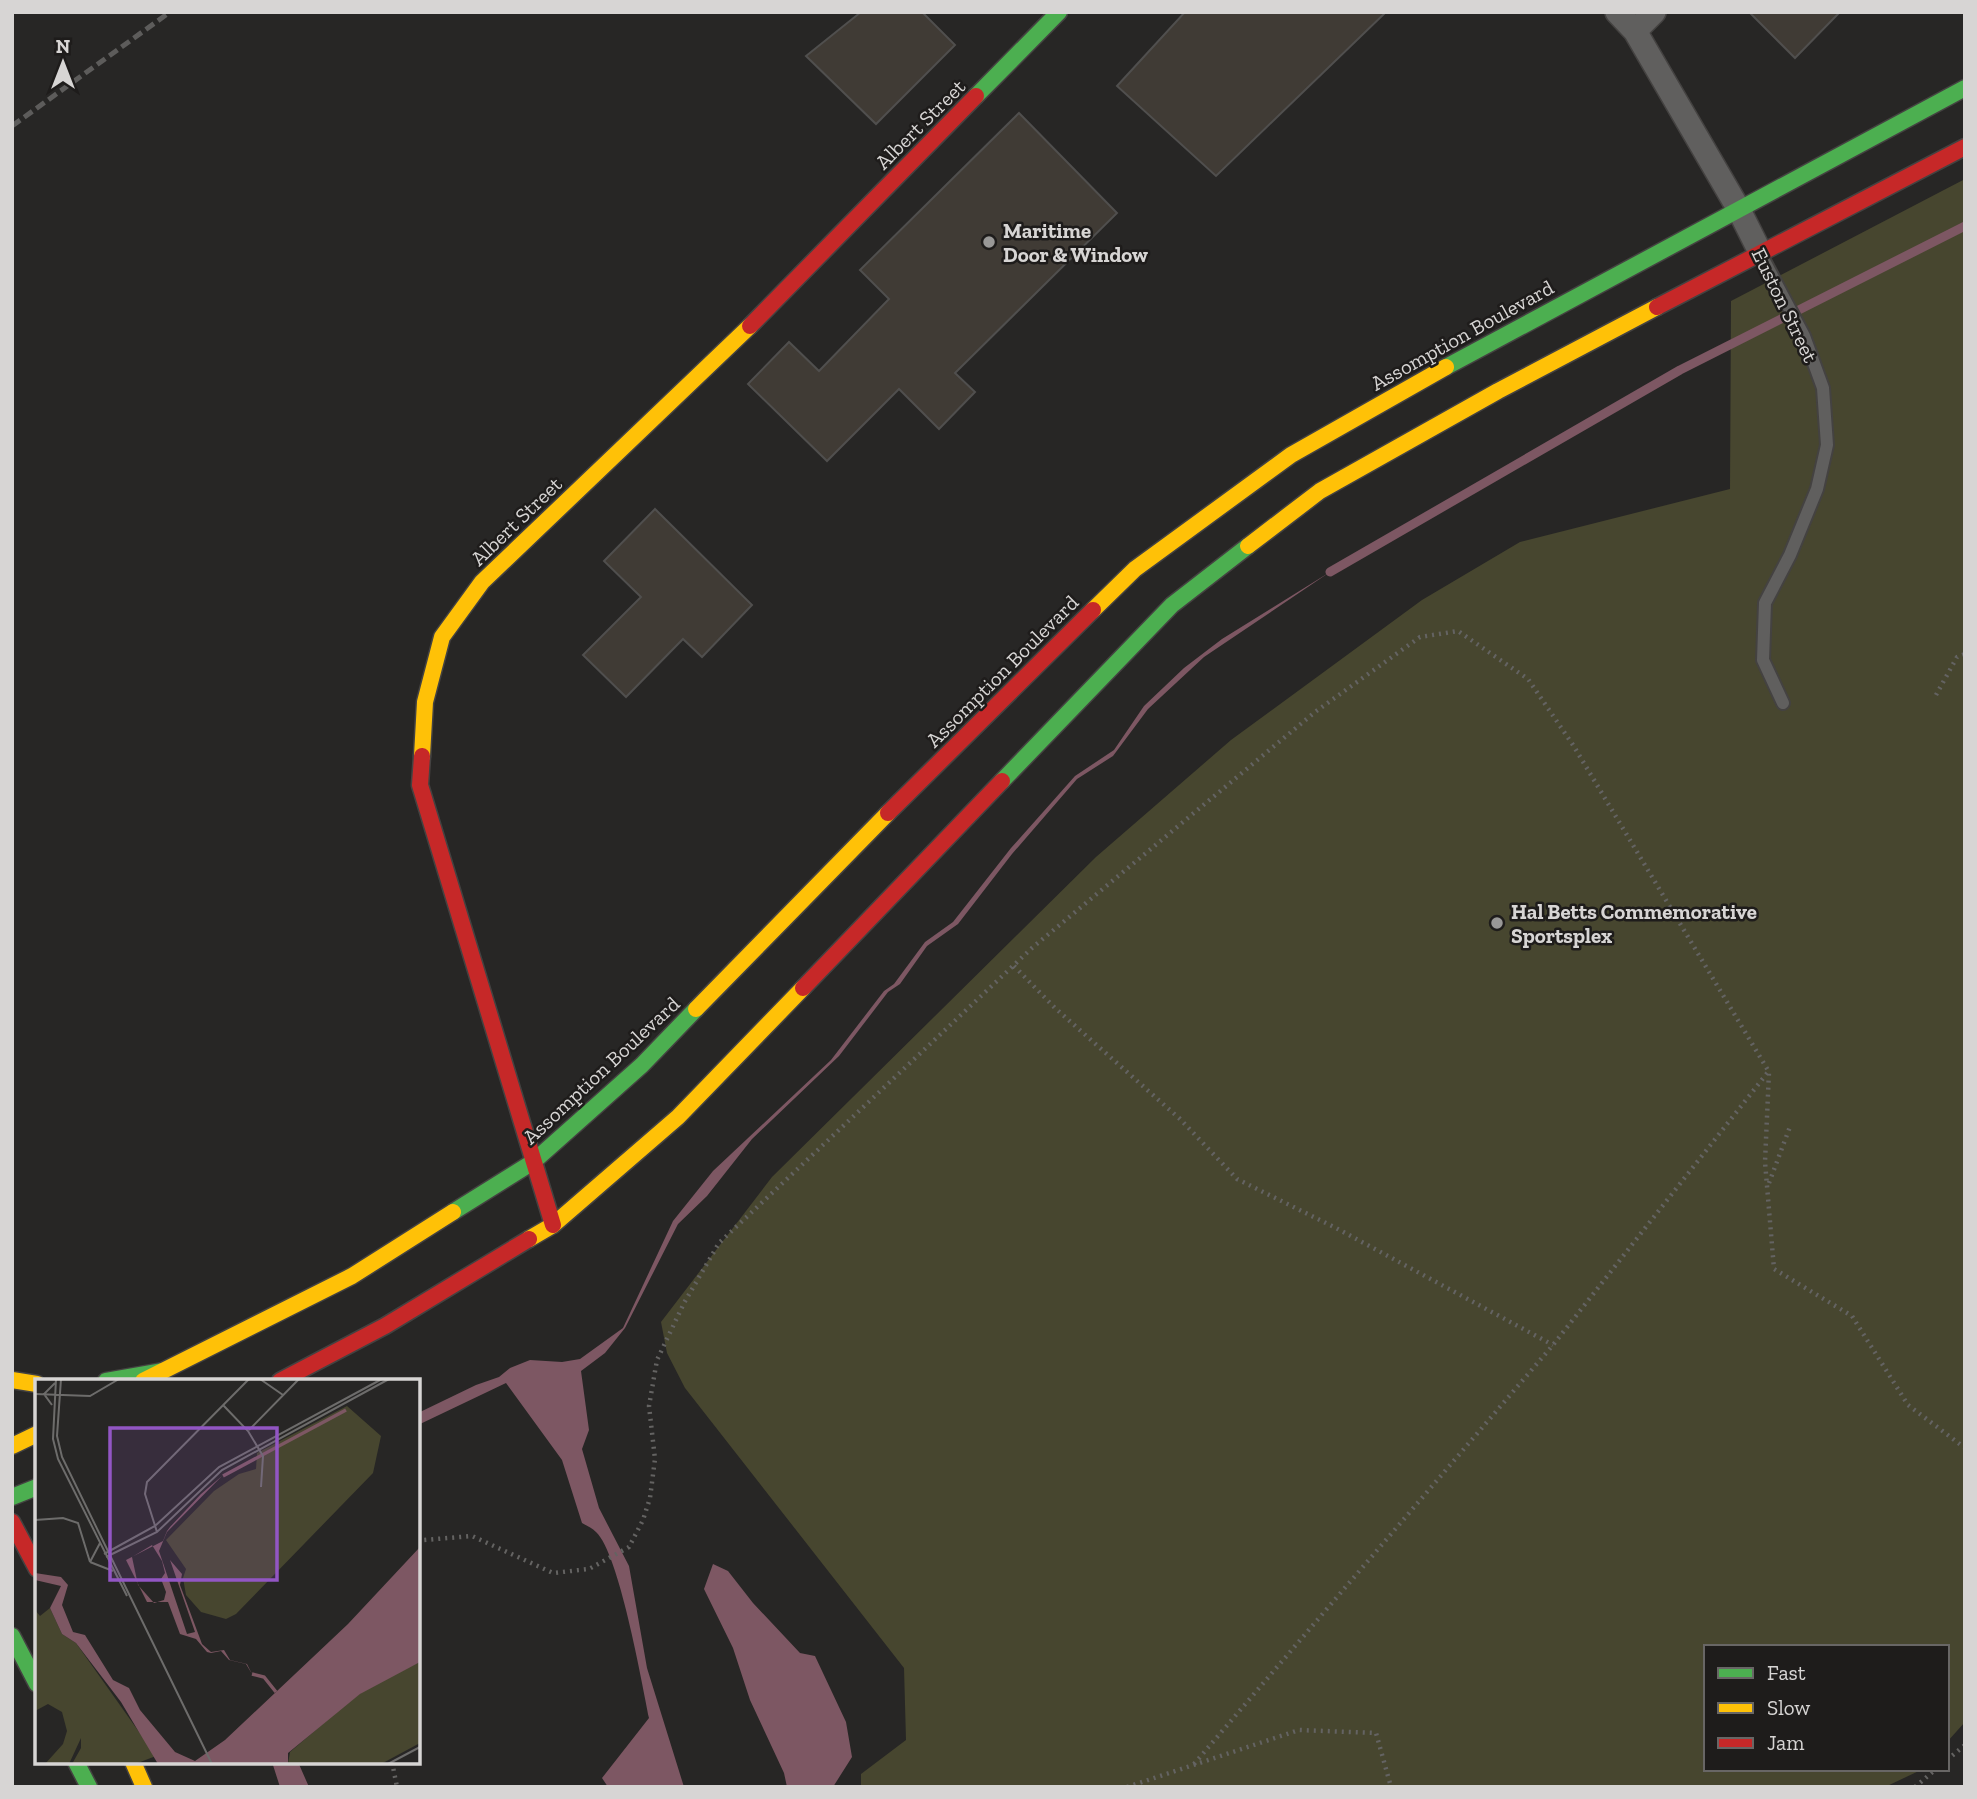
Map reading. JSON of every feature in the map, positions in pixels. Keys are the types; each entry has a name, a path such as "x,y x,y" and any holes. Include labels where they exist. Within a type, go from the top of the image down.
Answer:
{"main road":[{"name":"Albert Street","path":"553,1225 420,785 425,702 442,637 482,582 729,347 1059,12"},
{"name":"Assomption Boulevard","path":"147,1379 352,1276 533,1162 642,1065 875,826 1135,569 1291,455 1476,350 1965,88"},
{"path":"285,1379 385,1326 553,1225 678,1117 1172,605 1320,491 1498,391 1965,147"},
{"path":"117,1379 163,1371"},
{"path":"12,1380 35,1384"},
{"path":"12,1446 35,1435"},
{"path":"12,1497 35,1489"},
{"path":"12,1522 35,1565"},
{"path":"12,1636 35,1680"},
{"path":"12,1658 35,1682"},
{"path":"77,1764 89,1787"},
{"path":"134,1764 144,1787"}],"street":[{"name":"Euston Street","path":"1617,12 1635,31 1738,208 1760,252"},
{"path":"1635,31 1654,12"}],"lane":[{"name":"Euston Street","path":"1760,252 1804,335 1818,374 1822,388 1827,445 1817,489 1790,555 1765,603 1763,660 1783,703"}],"path":[{"path":"420,1543 424,1540 472,1536 553,1573 589,1569 629,1547 643,1520 650,1498 655,1459 649,1406 657,1360 684,1303 719,1243 1014,966 1315,712 1420,637 1458,631 1528,679 1573,745 1769,1072 1765,1162 1774,1269 1852,1316 1908,1405 1965,1448"},
{"path":"1936,695 1957,657 1965,654"},
{"path":"1014,966 1055,1008 1180,1119 1237,1179 1336,1228 1553,1345"},
{"path":"1194,1764 1553,1345 1769,1072"},
{"path":"1767,1187 1791,1124"},
{"path":"1127,1787 1298,1730 1376,1733 1391,1787"},
{"path":"1949,1758 1965,1745"},
{"path":"392,1764 397,1787"},
{"path":"1915,1787 1934,1771"}],"shaded area":[{"name":"Hal Betts Commemorative Sportsplex","path":"1965,179 1965,1722 1949,1740 1949,1645 1704,1645 1704,1771 1919,1771 1885,1787 861,1787 861,1774 906,1740 904,1668 685,1388 667,1353 661,1322 772,1177 1096,857 1231,740 1422,600 1520,542 1730,489 1731,301"},
{"path":"1330,572 1204,657 1148,709 1113,756 1077,779 1012,854 958,924 927,946 900,984 888,992 839,1056 752,1139 707,1196 678,1224 625,1328 605,1353 581,1371 589,1430 582,1449 599,1508 629,1566 647,1668 684,1787 608,1787 602,1778 649,1718 621,1591 605,1545 596,1532 582,1523 562,1460 506,1383 420,1424 420,1412 499,1377 510,1368 530,1360 562,1362 580,1359 623,1328 673,1221 713,1171 831,1060 925,942 953,922 1011,848 1075,776 1114,750 1144,706 1184,668 1222,639"},
{"path":"713,1564 728,1571 753,1603 800,1653 815,1656 846,1722 852,1757 833,1787 787,1787 784,1773 750,1700 733,1648 704,1589"},
{"path":"273,1764 299,1764 309,1787 280,1787"}],"building":[{"path":"861,12 922,12 955,45 876,124 806,56"},
{"path":"1185,12 1386,12 1216,176 1117,86"},
{"path":"1749,12 1840,12 1795,58"},
{"name":"Maritime Door & Window","path":"1019,113 1117,213 955,373 975,392 939,429 899,389 827,461 748,384 789,342 819,371 889,299 860,270"},
{"path":"655,509 752,605 702,657 683,639 626,697 583,655 641,597 604,561"}],"waterway":[{"path":"1330,572 1680,370 1965,226"}],"railway":[{"path":"12,126 170,12"}],"traffic: fast":[{"path":"976,96 1059,12"},
{"path":"1446,367 1965,88"},
{"path":"1002,781 1172,605 1248,546"},
{"path":"453,1212 533,1162 642,1065 696,1009"},
{"path":"117,1379 163,1371"},
{"path":"12,1497 35,1488"},
{"path":"12,1636 35,1680"},
{"path":"77,1764 89,1787"}],"traffic: slow":[{"path":"1248,546 1320,491 1498,391 1657,307"},
{"path":"422,756 425,702 442,637 482,582 750,326"},
{"path":"1093,610 1135,569 1291,455 1446,367"},
{"path":"696,1009 888,813"},
{"path":"529,1239 553,1225 678,1117 803,988"},
{"path":"147,1379 352,1276 453,1212"},
{"path":"12,1380 35,1384"},
{"path":"12,1446 35,1435"},
{"path":"134,1764 144,1787"}],"traffic: jam":[{"path":"750,326 976,96"},
{"path":"1657,307 1965,147"},
{"path":"888,813 1093,610"},
{"path":"422,756 420,785 553,1225"},
{"path":"803,988 1002,781"},
{"path":"284,1379 385,1326 529,1239"},
{"path":"12,1522 35,1565"}],"place":[{"name":"Maritime Door & Window","path":"989,242"},
{"name":"Hal Betts Commemorative Sportsplex","path":"1497,923"}]}
